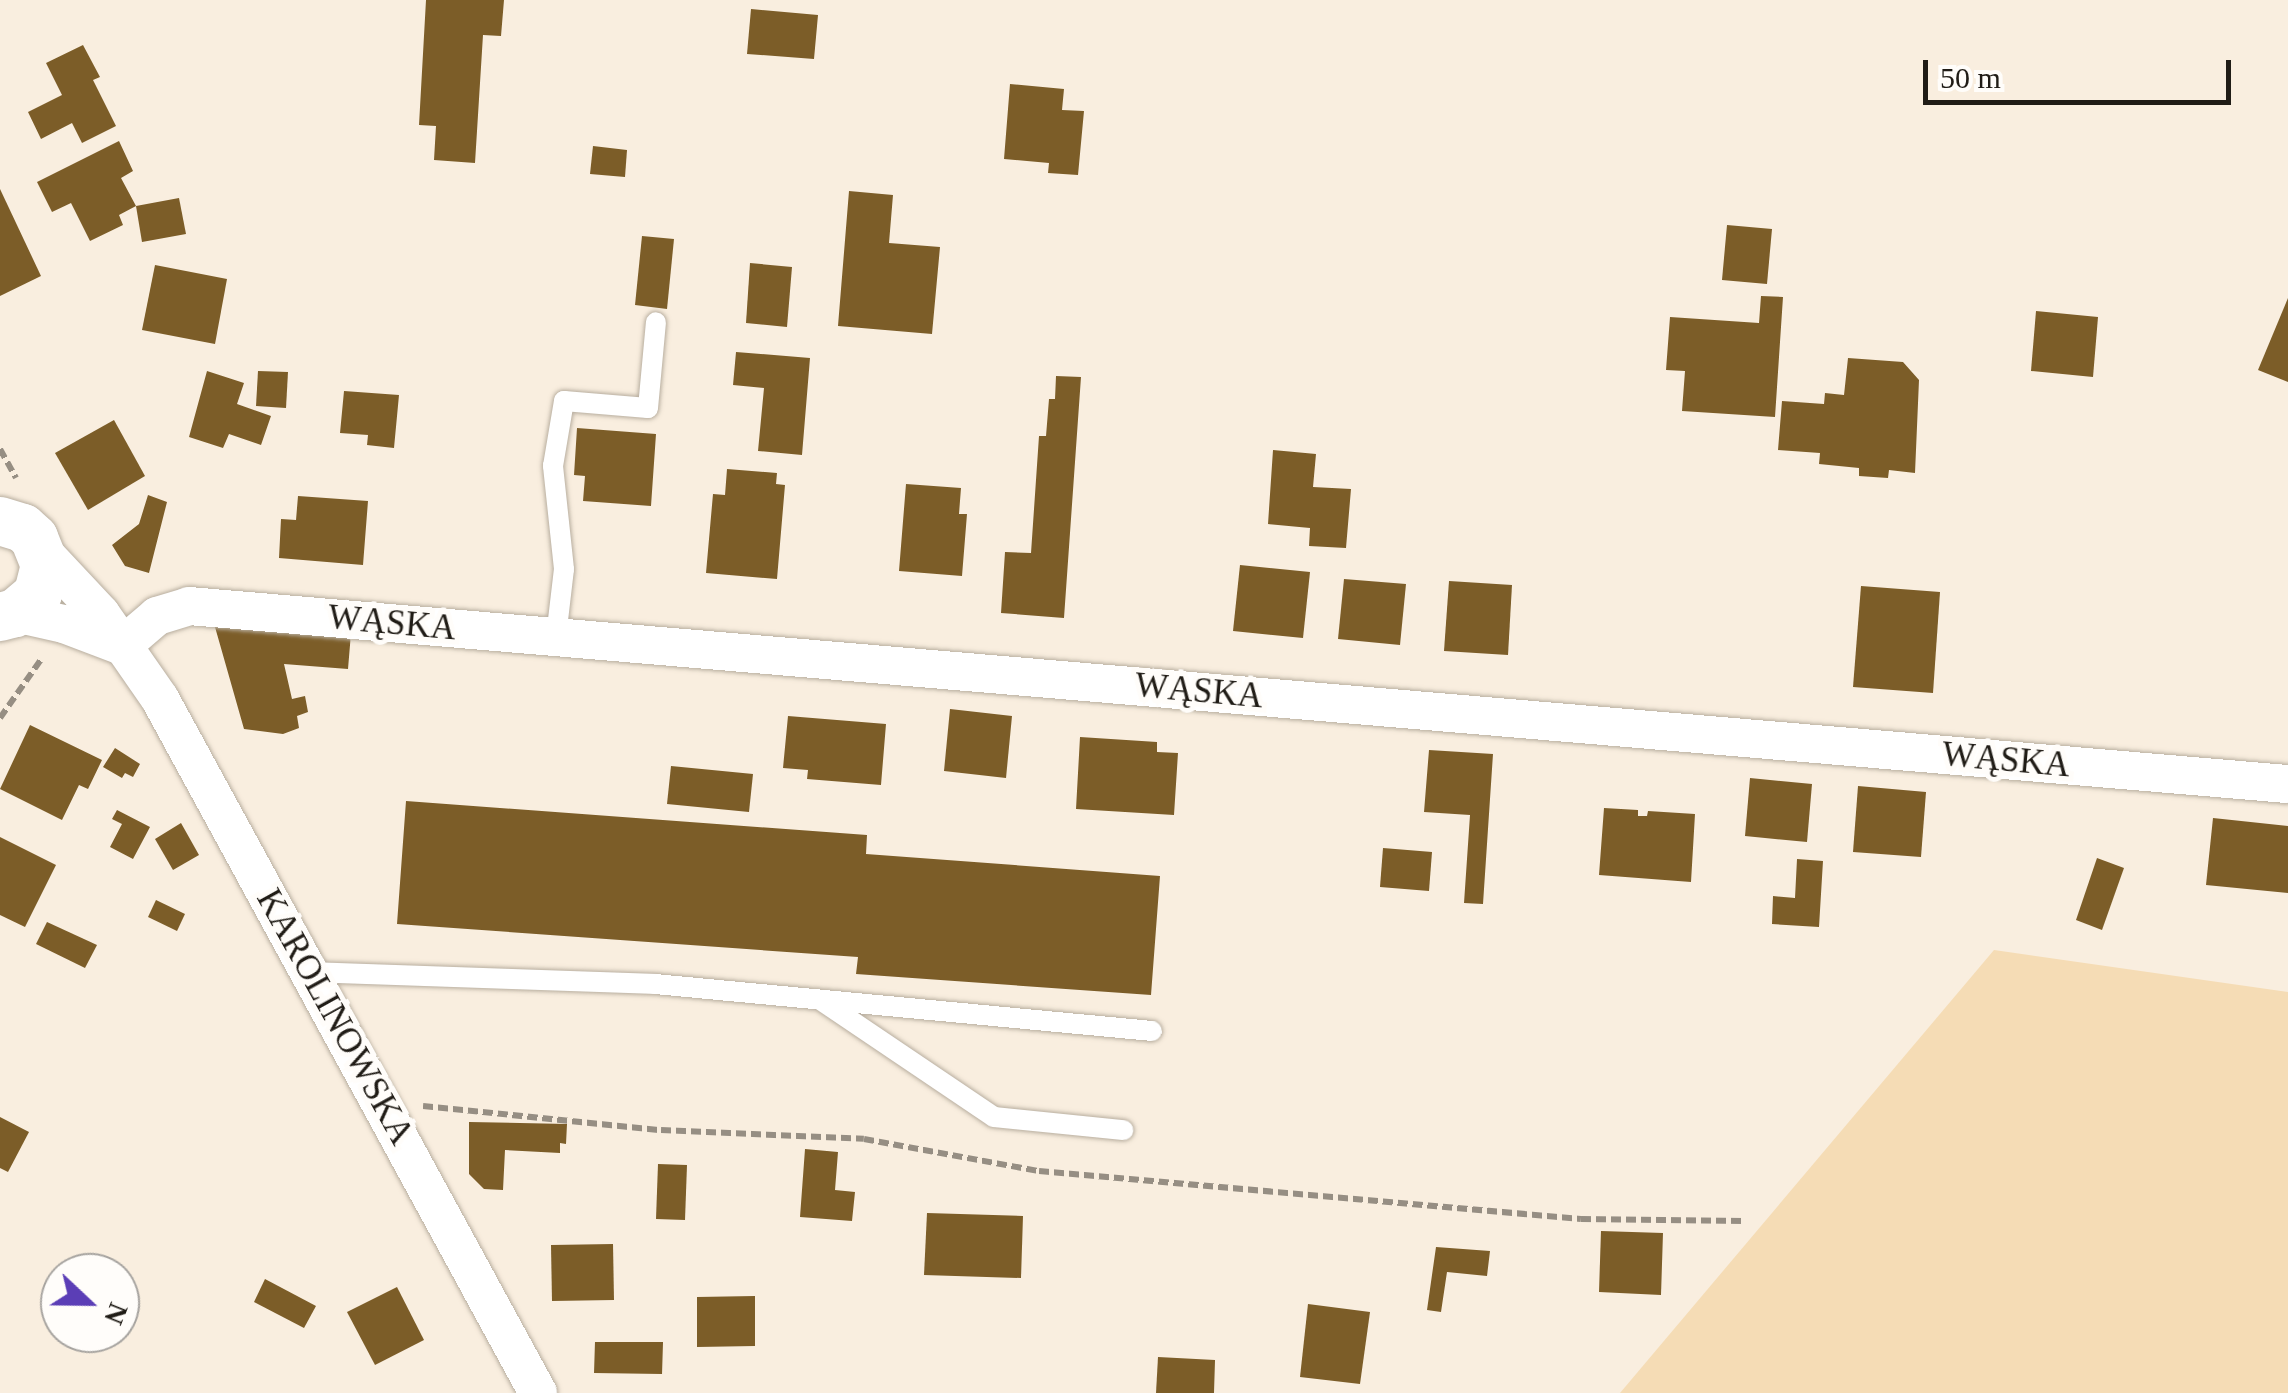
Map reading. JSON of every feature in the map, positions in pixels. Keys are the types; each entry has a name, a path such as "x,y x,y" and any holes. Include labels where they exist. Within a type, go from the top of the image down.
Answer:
{"street":[{"path":"4,616 38,594 45,566 16,523"},
{"name":"KAROLINOWSKA","path":"16,523 101,614 171,718 538,1393"},
{"name":"WĄSKA","path":"122,646 157,616 188,606 2288,784"},
{"path":"4,616 64,624 122,646"}],"lane":[{"path":"556,637 564,569 554,466 564,401 648,408 656,322"},
{"path":"311,972 655,984 1152,1031"},
{"path":"820,1000 994,1117 1123,1130"}],"path":[{"path":"382,1102 661,1130 864,1139 1038,1170 1581,1219 1744,1221"}],"shaded area":[{"path":"1994,950 2288,992 2288,1393 1620,1393"}],"building":[{"path":"426,0 504,0 501,36 483,35 475,163 434,160 436,126 419,125"},
{"path":"751,9 818,15 814,59 747,54"},
{"path":"83,45 100,77 93,80 116,126 82,143 72,123 41,139 28,112 62,95 46,63"},
{"path":"1010,84 1064,89 1062,110 1084,111 1078,175 1048,173 1049,163 1004,159"},
{"path":"119,141 133,171 121,178 136,206 119,215 123,225 90,241 71,203 52,212 37,182"},
{"path":"593,146 627,150 625,177 590,174"},
{"path":"0,189 41,276 0,296"},
{"path":"849,191 893,195 889,243 940,247 932,334 838,326"},
{"path":"179,198 186,234 142,242 136,206"},
{"path":"1727,225 1772,229 1767,284 1722,280"},
{"path":"642,236 674,239 667,309 635,305"},
{"path":"750,263 792,267 787,327 746,323"},
{"path":"155,265 227,279 215,344 142,330"},
{"path":"1761,296 1783,297 1775,417 1682,411 1685,371 1666,370 1670,317 1759,323"},
{"path":"2288,298 2288,382 2258,370"},
{"path":"2036,311 2098,317 2093,377 2031,371"},
{"path":"736,352 810,358 802,455 758,451 764,388 733,385"},
{"path":"1848,358 1903,362 1919,380 1915,473 1889,470 1888,478 1859,476 1859,468 1819,464 1820,453 1778,450 1782,401 1824,404 1825,393 1844,395"},
{"path":"207,371 244,383 237,404 271,416 261,445 229,434 223,448 189,437"},
{"path":"258,371 288,372 286,408 256,406"},
{"path":"1056,376 1081,377 1064,618 1001,613 1005,552 1031,553 1039,436 1046,436 1049,399 1055,399"},
{"path":"344,391 399,395 394,448 367,445 368,435 340,433"},
{"path":"114,420 145,476 88,510 55,453"},
{"path":"577,428 656,434 651,506 583,501 585,476 574,475"},
{"path":"1273,450 1316,454 1313,487 1351,489 1346,548 1309,546 1310,528 1268,524"},
{"path":"727,469 777,473 776,484 785,485 777,579 706,573 713,494 725,495"},
{"path":"906,484 961,488 959,514 967,514 962,576 899,571"},
{"path":"148,495 167,502 149,573 125,566 112,545 139,524"},
{"path":"298,496 368,501 363,565 279,558 281,519 296,520"},
{"path":"1240,565 1310,572 1303,638 1233,631"},
{"path":"1344,579 1406,584 1400,645 1338,639"},
{"path":"1449,581 1512,585 1508,655 1444,651"},
{"path":"1861,586 1940,592 1933,693 1853,687"},
{"path":"215,627 351,633 348,669 284,664 292,699 305,696 308,712 297,716 299,728 283,734 244,729"},
{"path":"950,709 1012,716 1006,778 944,771"},
{"path":"788,716 886,724 881,785 807,779 808,770 783,768"},
{"path":"30,725 102,760 88,789 79,785 62,820 0,789"},
{"path":"1080,737 1157,742 1157,752 1178,753 1174,815 1076,809"},
{"path":"115,748 140,764 133,777 125,773 122,778 103,767"},
{"path":"1429,750 1493,754 1483,904 1464,903 1470,815 1424,812"},
{"path":"671,766 753,774 749,812 667,804"},
{"path":"1750,778 1812,784 1807,842 1745,836"},
{"path":"1858,786 1926,792 1921,857 1853,852"},
{"path":"406,801 867,835 866,854 1160,876 1151,995 856,974 858,957 397,924"},
{"path":"1604,808 1638,810 1638,816 1647,816 1648,811 1695,814 1691,882 1599,875"},
{"path":"117,810 150,827 133,859 110,847 122,824 112,819"},
{"path":"2213,818 2288,826 2288,893 2206,885"},
{"path":"181,823 199,855 173,870 155,839"},
{"path":"0,837 56,865 25,927 0,915"},
{"path":"1383,848 1432,852 1429,891 1380,887"},
{"path":"2097,858 2124,868 2102,930 2076,920"},
{"path":"1797,859 1823,861 1819,927 1772,924 1773,896 1795,898"},
{"path":"156,900 185,914 177,931 148,917"},
{"path":"47,922 97,945 85,968 36,944"},
{"path":"0,1117 29,1132 8,1172 0,1168"},
{"path":"469,1122 567,1124 566,1144 560,1143 560,1153 505,1150 503,1190 484,1189 469,1174"},
{"path":"805,1149 838,1152 835,1190 855,1192 852,1221 800,1217"},
{"path":"658,1164 687,1165 685,1220 656,1219"},
{"path":"927,1213 1023,1216 1021,1278 924,1275"},
{"path":"1601,1231 1663,1233 1661,1295 1599,1292"},
{"path":"613,1244 614,1300 552,1301 551,1245"},
{"path":"1436,1247 1490,1251 1487,1276 1447,1272 1441,1312 1427,1310"},
{"path":"265,1279 316,1306 304,1328 254,1302"},
{"path":"397,1287 424,1340 375,1365 347,1312"},
{"path":"755,1296 755,1346 697,1347 697,1297"},
{"path":"1308,1304 1370,1312 1360,1384 1300,1377"},
{"path":"595,1342 663,1342 662,1374 594,1373"},
{"path":"1158,1357 1215,1360 1214,1393 1156,1393"}]}
